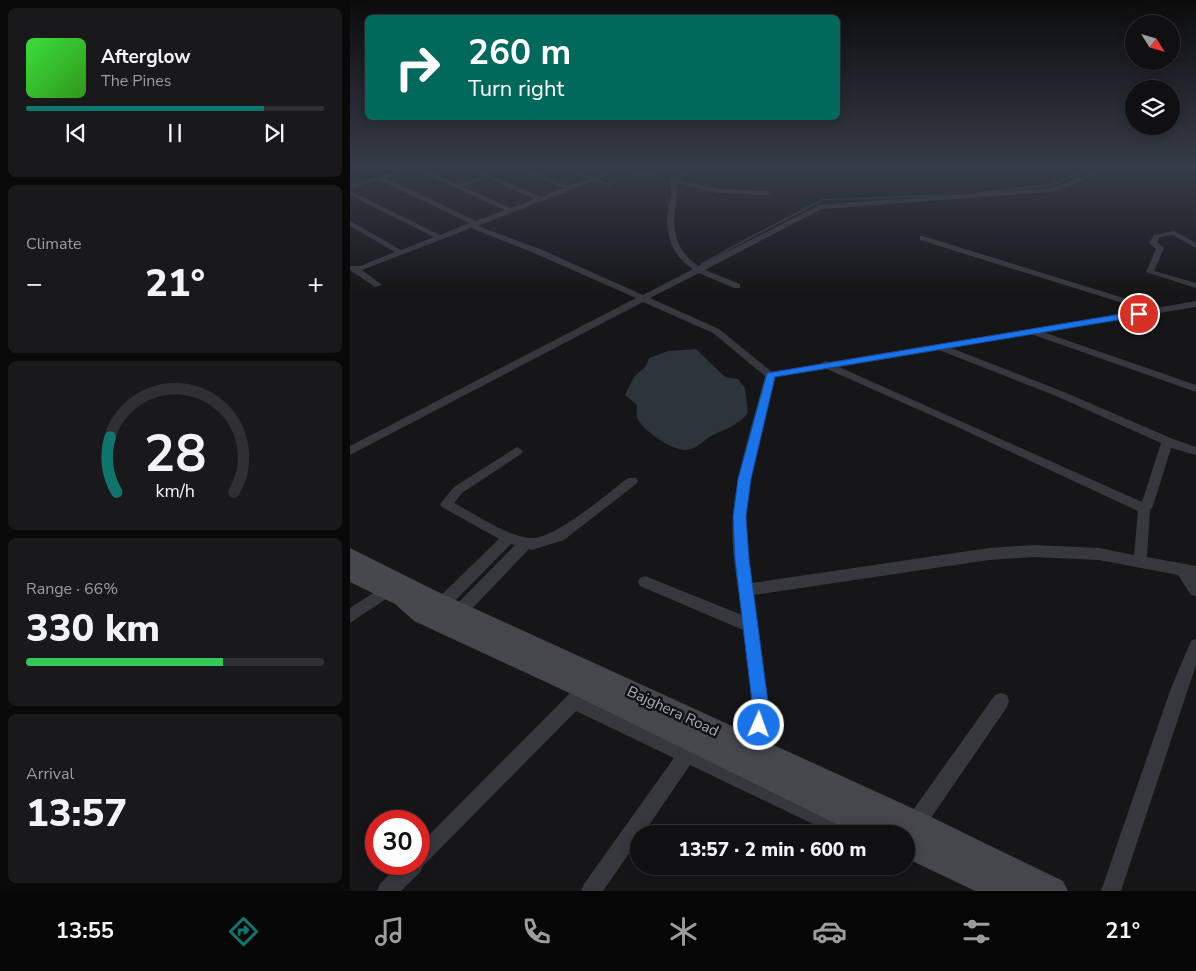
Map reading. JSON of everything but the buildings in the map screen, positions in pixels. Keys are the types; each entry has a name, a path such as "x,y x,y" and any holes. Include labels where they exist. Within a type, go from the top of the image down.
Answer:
{"main road":[{"name":"Bajghera Road","path":"350,556 755,760 891,825"},
{"name":"Bajghera Road","path":"350,572 402,597 422,614 580,695 692,748 755,760 871,825"},
{"name":"Bajghera Road","path":"915,836 1053,891"},
{"name":"Bajghera Road","path":"915,837 995,890"}],"street":[{"path":"384,210 439,237"},
{"path":"443,210 472,224 720,332 752,362 770,375 825,364 1196,304"},
{"path":"353,268 401,253 509,210"},
{"path":"673,210 671,231 673,244 680,257 700,270 737,286"},
{"path":"350,451 472,386 816,210"},
{"path":"350,224 401,253"},
{"path":"1196,246 1174,233 1158,235 1153,243 1160,248 1150,272 1196,286"},
{"path":"923,238 1158,311"},
{"path":"353,268 378,284"},
{"path":"1032,331 1196,389"},
{"path":"939,346 1060,394 1170,442 1196,451"},
{"path":"825,364 1144,508"},
{"path":"755,760 760,702 745,590 740,517 744,479 770,375"},
{"path":"1140,560 1144,508 1147,506 1165,446 1170,442"},
{"path":"518,451 458,490 446,504 509,538 526,543 541,543 559,536 632,481"},
{"path":"442,604 509,538"},
{"path":"442,604 526,543"},
{"path":"745,590 989,554 1069,551 1140,560 1196,572"},
{"path":"1181,568 1196,590"},
{"path":"645,582 751,626"},
{"path":"350,616 387,590"},
{"path":"1111,891 1178,688 1196,646"},
{"path":"430,847 580,695"},
{"path":"915,827 1001,701"},
{"path":"591,891 692,748 839,825"},
{"path":"915,861 995,890"},
{"path":"387,891 403,875"}],"shaded area":[{"path":"696,349 725,377 738,379 745,388 748,413 736,424 713,435 694,448 686,450 673,447 658,439 645,428 637,417 637,405 625,395 634,377 646,366 649,358 668,351"}],"waterway":[{"path":"725,251 804,210"},
{"path":"702,264 728,250"}],"route":[{"path":"759,725 760,702 739,530 744,479 770,375 1139,314"}]}
